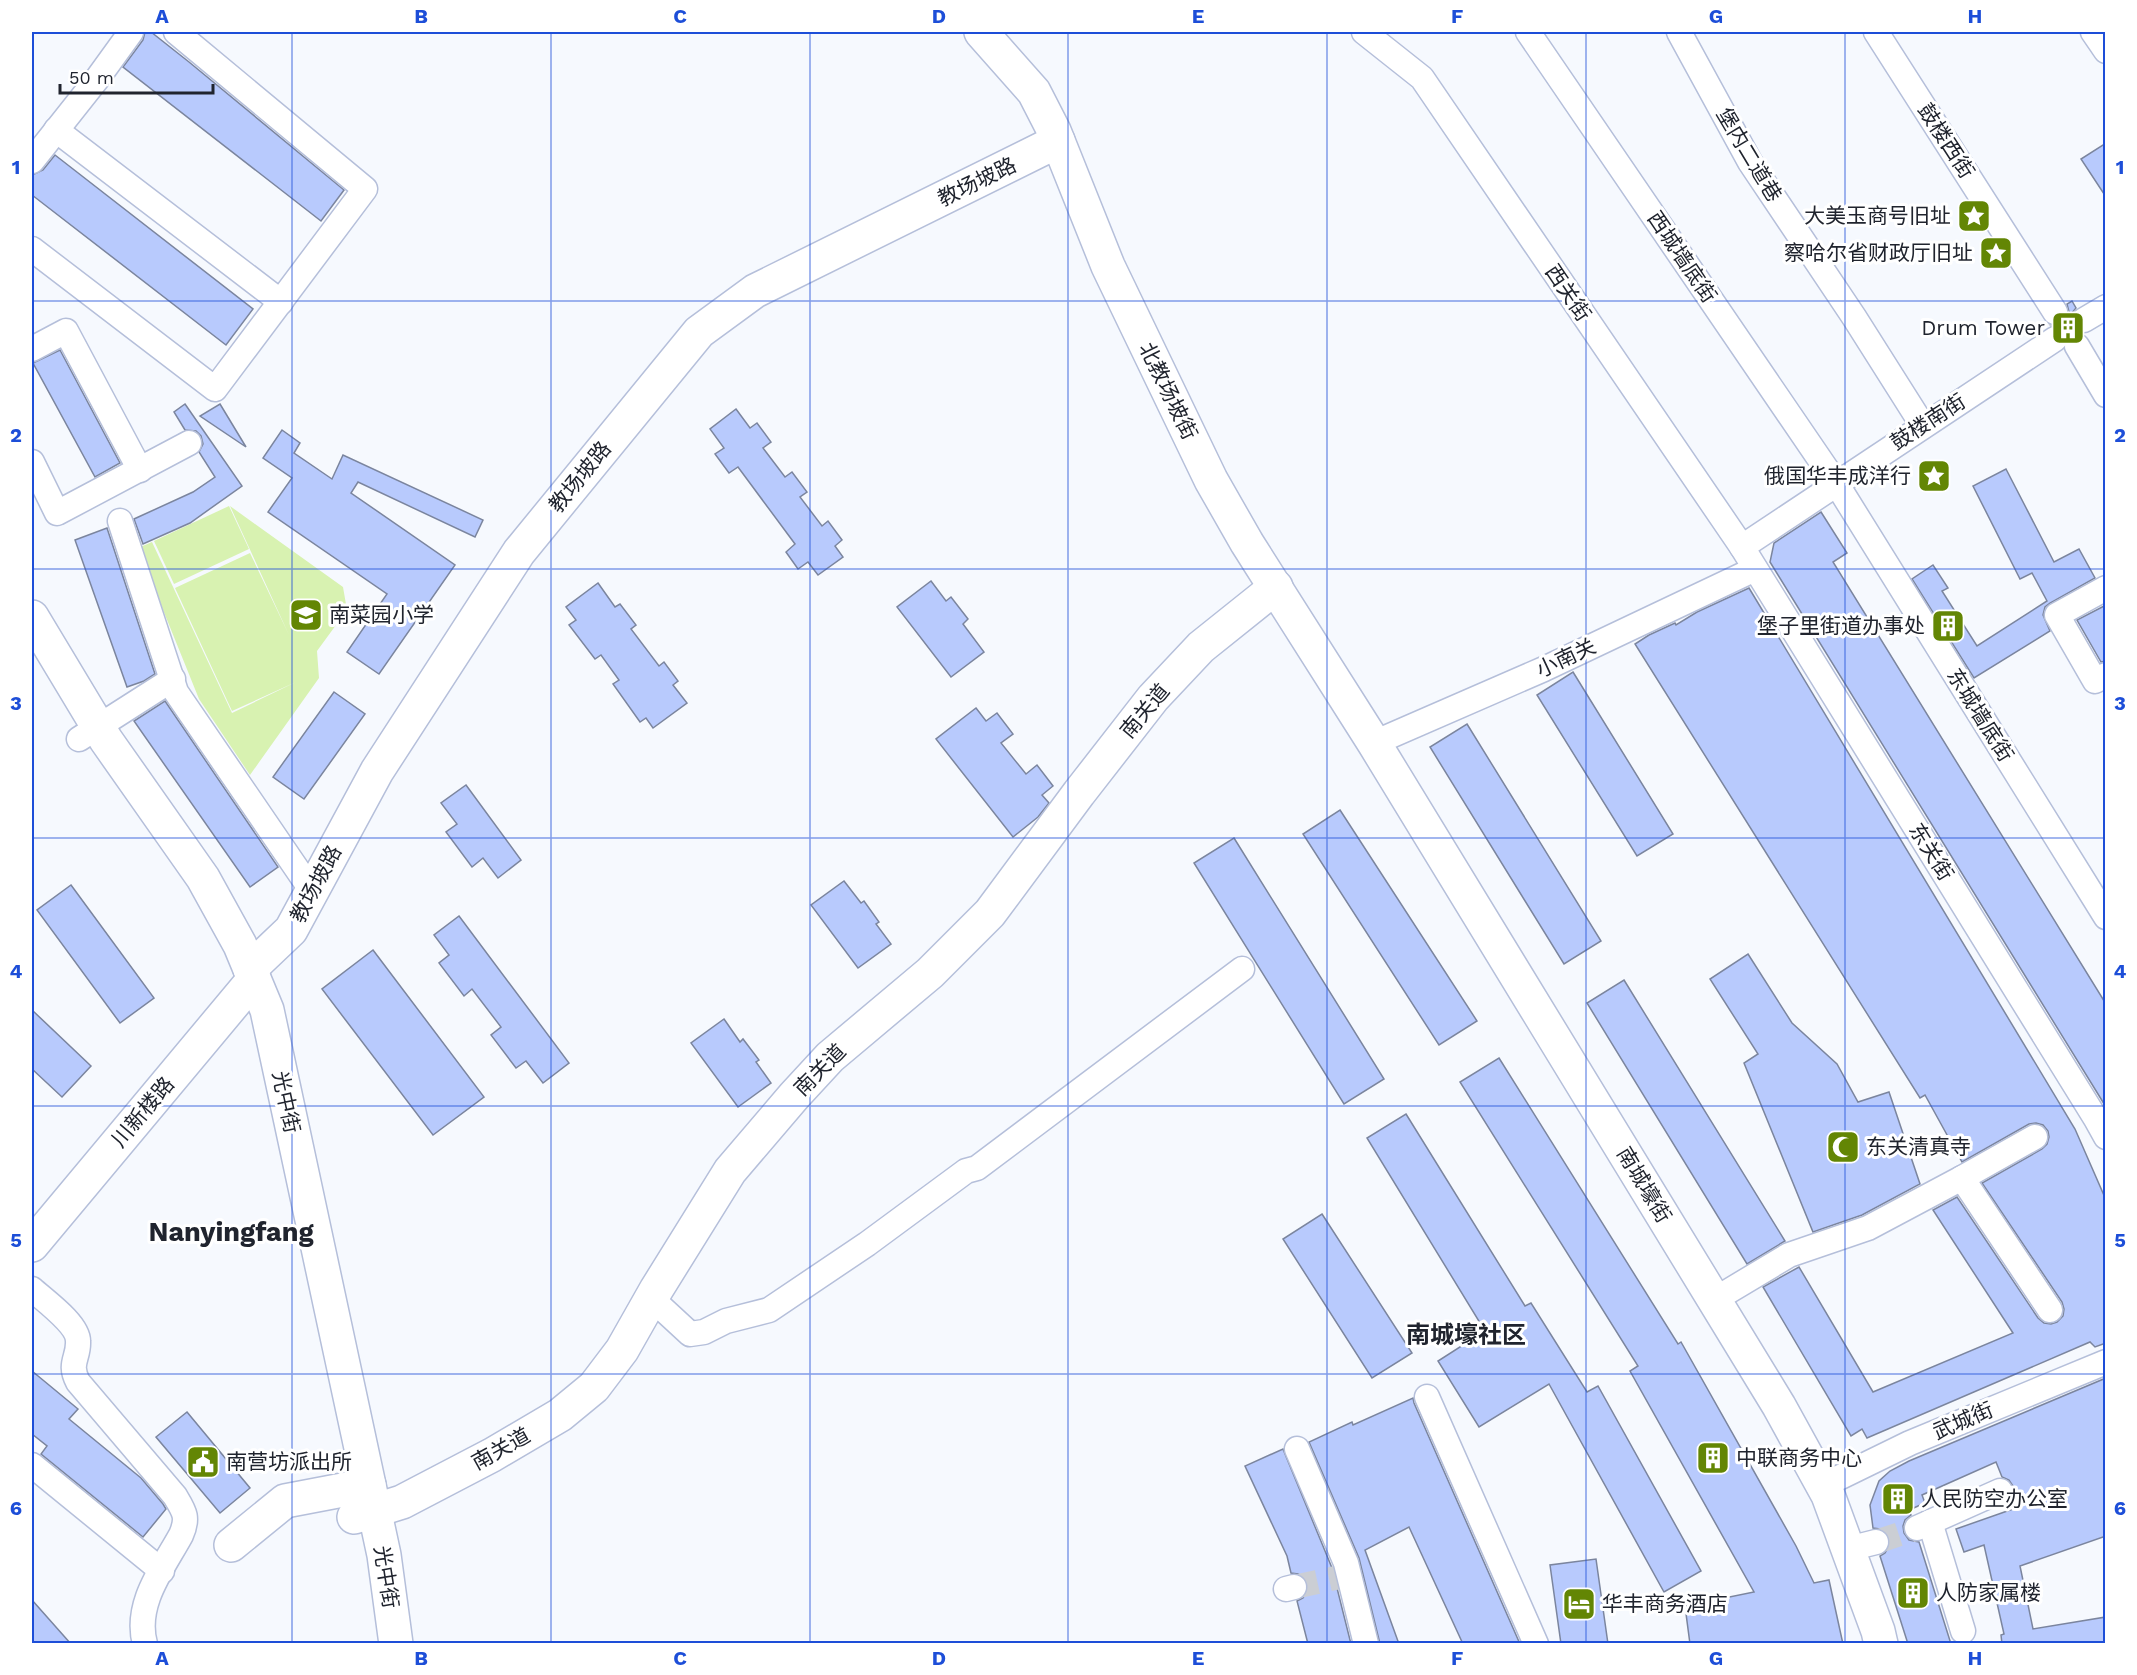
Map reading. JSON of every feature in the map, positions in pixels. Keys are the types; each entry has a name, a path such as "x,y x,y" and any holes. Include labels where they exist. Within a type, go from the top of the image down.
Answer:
{"street":[{"path":"32,161 131,32"},
{"path":"32,249 215,389 365,189 176,32"},
{"name":"北教场坡街","path":"981,32 1034,92 1058,141 1108,266 1211,480 1247,543 1374,743"},
{"name":"西关街","path":"1364,32 1422,78 1755,569"},
{"name":"西城墙底街","path":"1528,32 1836,483"},
{"name":"堡内二道巷","path":"1679,32 1750,162 1854,317 1923,426"},
{"name":"鼓楼西街","path":"1876,32 2055,312"},
{"path":"2093,32 2106,51"},
{"path":"56,130 281,302"},
{"name":"教场坡路","path":"244,976 291,930 377,771 519,552 699,332 755,291 1058,141"},
{"path":"2084,320 2106,307"},
{"path":"32,349 66,331 140,470"},
{"name":"鼓楼南街","path":"1742,547 1923,426 2066,343 2106,395"},
{"path":"32,462 57,513 189,443"},
{"name":"东城墙底街","path":"1836,483 2106,917"},
{"path":"120,521 176,692 312,891"},
{"name":"小南关","path":"1374,743 1544,669 1755,569"},
{"name":"东关街","path":"1755,569 2097,1119 2106,1137"},
{"name":"南关道","path":"231,1545 285,1501 402,1502 492,1455 560,1415 594,1387 622,1350 651,1298 730,1171 830,1057 930,973 990,913 1153,698 1201,647 1276,587"},
{"path":"2106,588 2057,615 2095,681 2106,675"},
{"name":"光中街","path":"32,617 88,733"},
{"name":"光中街","path":"32,659 203,878 240,945 247,1023 361,1500 375,1644"},
{"path":"88,733 172,680"},
{"name":"南城壕街","path":"1374,743 1779,1406 1822,1486 1862,1545 1881,1644"},
{"path":"651,1298 690,1334 704,1332 726,1321 769,1310 867,1244 966,1171 977,1168 1242,969"},
{"name":"川新楼路","path":"32,1213 244,976"},
{"name":"川新楼路","path":"32,1245 244,976"},
{"path":"1714,1300 1789,1255 1868,1228 2035,1137"},
{"path":"1962,1178 2050,1310"},
{"path":"32,1289 62,1316 76,1333 79,1341 73,1373 78,1382 175,1496 184,1512 186,1524 143,1607 142,1623 145,1644"},
{"name":"武城街","path":"1822,1486 1910,1443 2106,1362"},
{"path":"1426,1397 1536,1644"},
{"path":"1298,1449 1345,1576 1366,1644"},
{"path":"32,1465 162,1571"},
{"path":"1963,1631 1922,1526 2000,1491"},
{"name":"光中街","path":"361,1500 384,1555 396,1644"}],"green space":[{"path":"229,506 249,549 174,584 154,541"},
{"path":"230,506 343,587 347,610 317,651 319,678 250,775 199,699 138,548 152,542 232,713 296,682 232,711 175,588 250,553 289,635"}],"building":[{"path":"145,32 151,32 189,62 344,190 321,221 123,67 143,40"},
{"path":"2106,143 2106,197 2081,159"},
{"path":"55,155 253,309 226,345 32,195 32,175 43,170"},
{"path":"2072,301 2076,308 2071,314 2070,321 2076,332 2068,335 2058,326 2067,319 2069,312 2067,304"},
{"path":"60,350 120,463 95,477 33,363"},
{"path":"185,404 242,486 190,523 143,544 134,519 193,492 215,477 199,452 203,444 201,436 196,431 185,430 174,412"},
{"path":"220,404 246,447 200,416"},
{"path":"736,409 750,428 757,423 771,442 763,448 785,477 792,472 807,492 800,497 822,526 828,521 842,540 835,546 843,557 818,575 808,562 798,569 786,552 795,544 738,467 729,473 715,454 724,448 710,429"},
{"path":"282,430 300,443 294,453 332,479 343,455 483,520 475,537 358,482 351,493 455,565 379,674 347,652 387,594 268,512 292,478 263,458"},
{"path":"2006,469 2054,562 2079,549 2095,578 2045,607 2043,615 2050,631 1974,678 1912,579 1933,565 1948,588 1942,591 1977,646 2047,601 2032,573 2020,579 1973,486"},
{"path":"1821,512 1847,553 1833,562 2106,1004 2106,1107 1770,562 1774,543"},
{"path":"107,528 155,674 127,687 75,540"},
{"path":"931,581 946,601 951,597 968,619 963,624 984,652 951,677 897,607"},
{"path":"598,583 615,607 620,604 636,625 631,629 659,666 664,662 678,681 673,685 687,703 653,728 646,718 640,722 613,684 619,680 601,655 595,659 569,625 576,620 566,607"},
{"path":"1749,588 2075,1129 2106,1200 2106,1343 2095,1347 2090,1342 1867,1438 1862,1429 1851,1436 1763,1287 1799,1267 1873,1392 2013,1333 1933,1210 1957,1197 2038,1318 2044,1323 2057,1322 2063,1316 2062,1302 1982,1183 2042,1149 2049,1137 2043,1125 2029,1124 1962,1162 1925,1095 1920,1098 1635,644 1649,635 1675,623 1676,625 1697,612"},
{"path":"2106,605 2106,661 2101,662 2077,620"},
{"path":"1573,672 1673,834 1637,856 1537,695"},
{"path":"334,692 365,714 304,799 273,777"},
{"path":"165,701 278,867 250,887 134,721"},
{"path":"976,708 986,721 997,713 1013,734 1001,743 1026,774 1037,765 1053,786 1042,795 1049,803 1038,817 1013,837 936,739"},
{"path":"1467,724 1601,941 1564,964 1430,747"},
{"path":"466,785 521,860 498,878 483,858 472,867 446,832 457,824 441,803"},
{"path":"1340,810 1477,1021 1439,1045 1303,834"},
{"path":"1234,838 1384,1079 1344,1104 1194,863"},
{"path":"844,881 861,903 864,901 879,922 876,924 891,944 858,968 811,905"},
{"path":"71,885 154,998 120,1023 37,910"},
{"path":"459,916 569,1063 543,1083 526,1061 516,1068 491,1035 501,1027 472,989 464,996 439,963 449,955 434,935"},
{"path":"373,950 484,1097 433,1135 322,989"},
{"name":"东关清真寺","path":"1748,954 1792,1023 1837,1064 1858,1102 1889,1092 1920,1184 1862,1215 1813,1232 1744,1063 1758,1054 1710,979"},
{"path":"1624,980 1785,1241 1747,1264 1587,1003"},
{"path":"32,1010 91,1066 62,1097 32,1069"},
{"path":"724,1019 740,1042 743,1039 759,1060 756,1062 771,1083 738,1107 691,1043"},
{"path":"1499,1058 1678,1344 1681,1342 1796,1546 1814,1583 1829,1580 1843,1644 1690,1644 1685,1606 1754,1592 1630,1371 1638,1366 1460,1082"},
{"path":"1406,1114 1525,1306 1531,1303 1587,1392 1598,1386 1701,1571 1664,1592 1549,1384 1479,1427 1438,1361 1485,1331 1367,1138"},
{"path":"1322,1214 1412,1353 1372,1378 1283,1239"},
{"path":"32,1371 78,1409 69,1419 141,1478 163,1504 166,1509 143,1537 41,1454 47,1446 32,1434"},
{"path":"2106,1378 2106,1536 2020,1566 2033,1629 2106,1617 2106,1644 2002,1644 2001,1635 2004,1634 1984,1545 1964,1552 1956,1529 2013,1509 2010,1501 2014,1493 2013,1486 2009,1480 2002,1477 1996,1462 1922,1495 1925,1503 1909,1510 1911,1515 1905,1520 1904,1533 1909,1540 1919,1542 1951,1644 1908,1644 1880,1556 1889,1546 1890,1538 1886,1532 1873,1528 1870,1505 1879,1481 1890,1471 1909,1461"},
{"path":"1413,1398 1520,1644 1463,1644 1409,1527 1365,1550 1399,1644 1380,1644 1359,1558 1309,1442"},
{"name":"南营坊派出所","path":"187,1412 250,1488 220,1513 156,1437"},
{"path":"1283,1449 1332,1568 1351,1644 1308,1644 1297,1601 1303,1598 1308,1583 1304,1577 1291,1573 1287,1556 1245,1466"},
{"name":"华丰商务酒店","path":"1596,1559 1608,1644 1561,1644 1550,1565"},
{"path":"32,1600 71,1644 32,1644"}],"tunnel":[{"path":"2055,312 2077,346"},
{"path":"1876,1542 1915,1529"},
{"path":"1294,1587 1340,1577"}],"place":[{"name":"大美玉商号旧址","path":"1974,216"},
{"name":"察哈尔省财政厅旧址","path":"1996,253"},
{"name":"Drum Tower","path":"2068,328"},
{"name":"俄国华丰成洋行","path":"1934,476"},
{"name":"南菜园小学","path":"306,615"},
{"name":"堡子里街道办事处","path":"1948,626"},
{"name":"东关清真寺","path":"1843,1147"},
{"name":"中联商务中心","path":"1713,1458"},
{"name":"南营坊派出所","path":"203,1462"},
{"name":"人民防空办公室","path":"1898,1499"},
{"name":"人防家属楼","path":"1913,1593"},
{"name":"华丰商务酒店","path":"1579,1604"}],"district":[{"name":"Nanyingfang","path":"231,1232"},
{"name":"南城壕社区","path":"1466,1335"}]}
